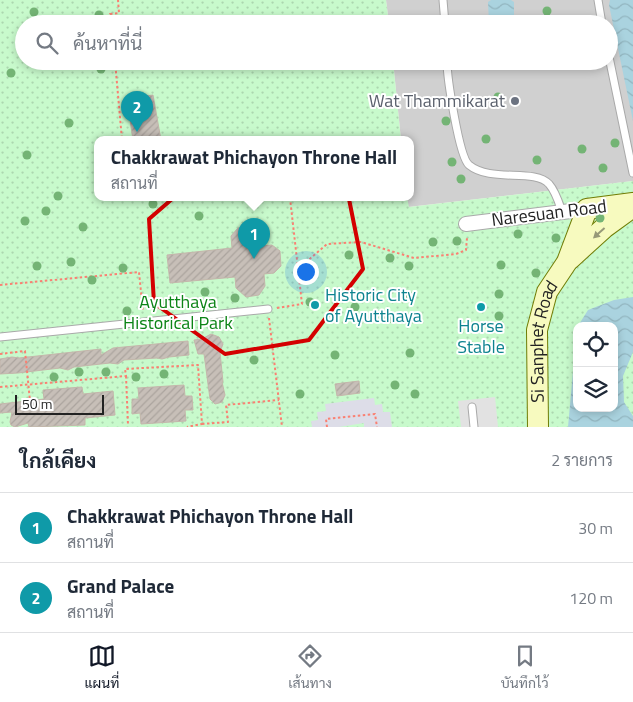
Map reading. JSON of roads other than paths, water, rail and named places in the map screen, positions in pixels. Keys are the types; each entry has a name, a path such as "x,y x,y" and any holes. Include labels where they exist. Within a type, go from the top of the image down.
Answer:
{"street":[{"name":"Naresuan Road","path":"466,224 633,203"},
{"name":"Si Sanphet Road","path":"567,262 604,228 633,207"},
{"name":"Si Sanphet Road","path":"538,427 538,330 547,292 567,262 587,209"}],"lane":[{"path":"443,0 444,15"},
{"path":"598,0 600,15"},
{"path":"447,70 461,149 467,164 479,172 499,176 538,177 548,183 554,190 562,212"},
{"path":"612,70 633,173"},
{"path":"0,337 268,309"},
{"path":"472,407 474,427"}],"water":[{"path":"491,0 511,0 514,2 514,15 489,15 488,2"},
{"path":"610,0 633,0 633,121 618,48 618,15 611,15"},
{"path":"633,297 633,352 623,376 624,402 633,416 633,427 568,427 573,371 573,412 618,412 618,322 580,322 588,310 614,300"}],"place":[{"name":"Wat Thammikarat","path":"515,101"},
{"name":"Grand Palace","path":"137,132"},
{"name":"Chakkrawat Phichayon Throne Hall","path":"254,259"},
{"name":"Historic City of Ayutthaya","path":"315,305"},
{"name":"Horse Stable","path":"481,307"}],"park label":[{"name":"Ayutthaya Historical Park","path":"178,312"}]}
